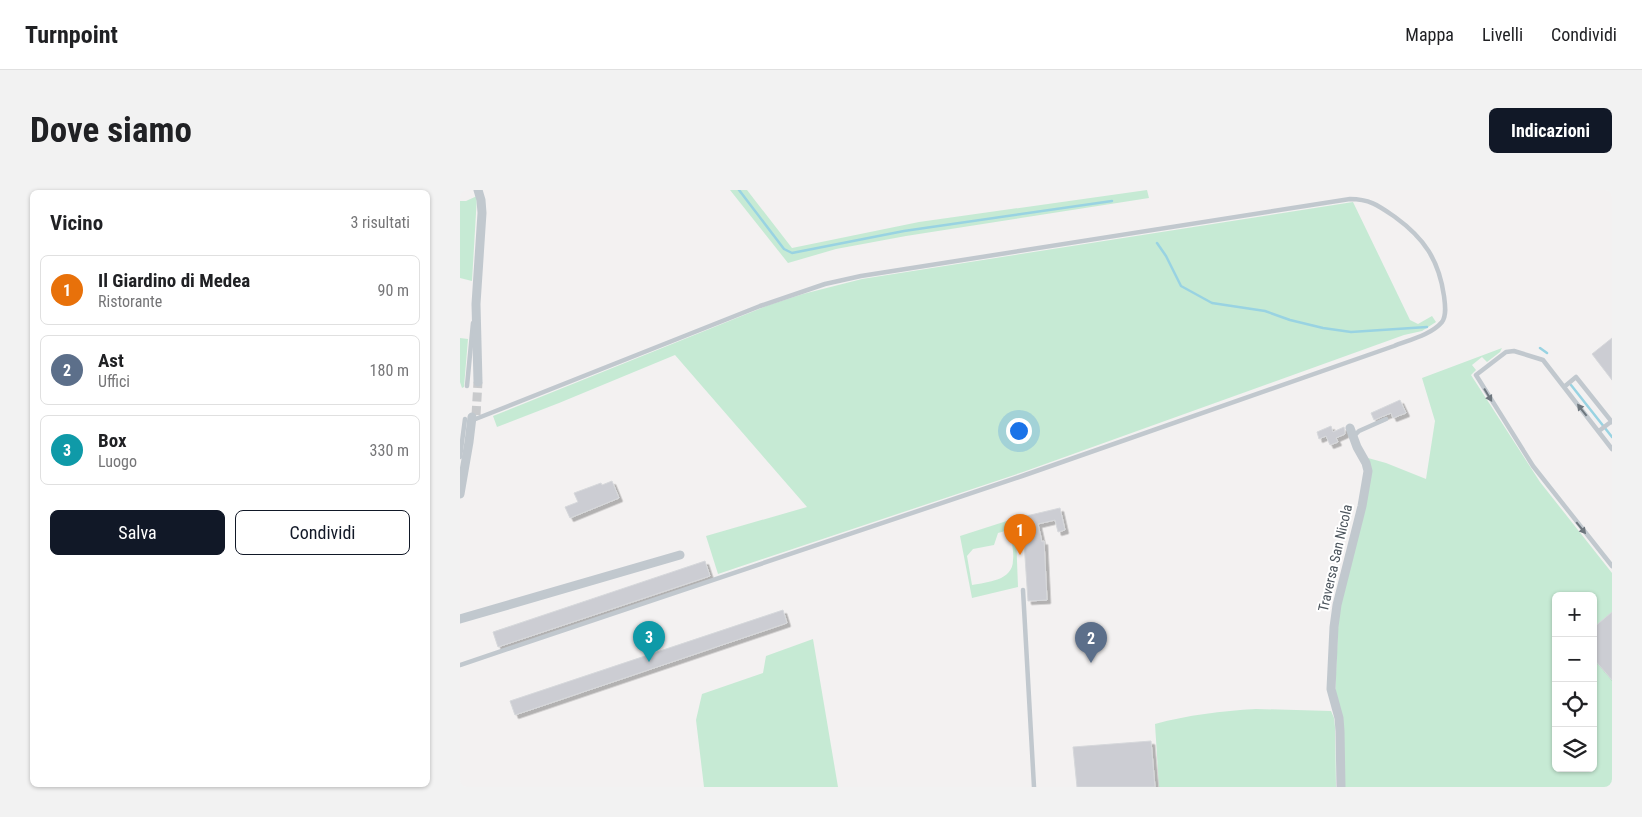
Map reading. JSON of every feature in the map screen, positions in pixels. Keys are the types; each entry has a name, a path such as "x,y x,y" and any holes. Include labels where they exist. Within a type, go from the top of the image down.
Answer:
{"street":[{"path":"473,384 482,213 478,190"},
{"path":"460,487 472,418"},
{"path":"460,487 472,456 472,418"},
{"name":"Traversa San Nicola","path":"1341,787 1339,718 1332,689 1334,627 1337,605 1362,506 1368,471 1352,432"},
{"path":"460,619 680,555"}],"lane":[{"path":"460,457 472,418 760,306 825,284 861,276 1350,198 1370,201 1378,205 1413,231 1422,241 1435,262 1445,305 1444,318 1436,327 1429,332 1394,346 1025,475 460,665"},
{"path":"473,384 471,336 476,304"},
{"path":"1612,448 1600,430 1543,360 1514,351 1506,352 1476,376 1533,466 1612,566"},
{"path":"1564,387 1576,377 1612,422 1600,430"},
{"path":"1352,432 1359,431 1386,419"},
{"path":"1023,590 1034,787"}],"green space":[{"path":"730,190 747,190 792,248 919,222 1147,190 1149,198 906,236 836,249 788,263"},
{"path":"477,196 472,281 460,278 460,201 466,201"},
{"path":"1353,202 1410,320 1418,324 1432,316 1436,322 1422,331 1404,335 1023,472 718,574 706,536 807,507 675,355 497,427 493,416 769,305 862,279"},
{"path":"460,338 468,339 464,387 462,388 460,382"},
{"path":"1502,348 1500,352 1487,362 1482,357 1472,365 1476,370 1471,375 1540,482 1612,573 1612,787 1343,787 1335,696 1339,608 1369,462 1368,458 1426,479 1435,421 1422,378"},
{"path":"1016,518 1016,528 998,533 994,545 973,549 967,556 972,585 998,579 1009,572 1012,567 1011,536 1016,535 1018,587 972,598 960,536"},
{"path":"813,639 838,787 704,787 696,720 702,694 763,673 766,656"},
{"path":"1256,709 1331,711 1335,727 1336,787 1159,787 1155,724 1205,714"}],"building":[{"path":"1612,338 1612,380 1592,354"},
{"path":"1400,400 1406,413 1393,418 1391,413 1374,420 1371,413"},
{"path":"1331,426 1333,432 1344,427 1345,434 1336,438 1338,442 1330,445 1326,436 1319,439 1317,432"},
{"path":"612,481 619,498 570,518 565,507 578,502 574,493"},
{"path":"1060,508 1065,530 1058,532 1055,520 1038,524 1042,542 1044,541 1047,600 1028,601 1023,528 1025,527 1022,517"},
{"path":"705,561 710,576 498,647 493,632"},
{"path":"783,610 787,623 515,715 510,701"},
{"path":"1612,612 1612,680 1597,663 1597,625"},
{"path":"1151,741 1155,787 1077,787 1073,747"}],"waterway":[{"path":"739,190 784,249 792,253 904,231 1112,201"},
{"path":"1157,243 1166,256 1181,286 1212,303 1265,311 1290,320 1351,332 1427,327"},
{"path":"1540,348 1547,353"},
{"path":"1571,385 1612,437"}],"tunnel":[{"path":"476,415 478,382"}],"place":[{"name":"Il Giardino di Medea","path":"1020,555"},
{"name":"Box","path":"649,662"},
{"name":"Ast","path":"1091,663"}]}
